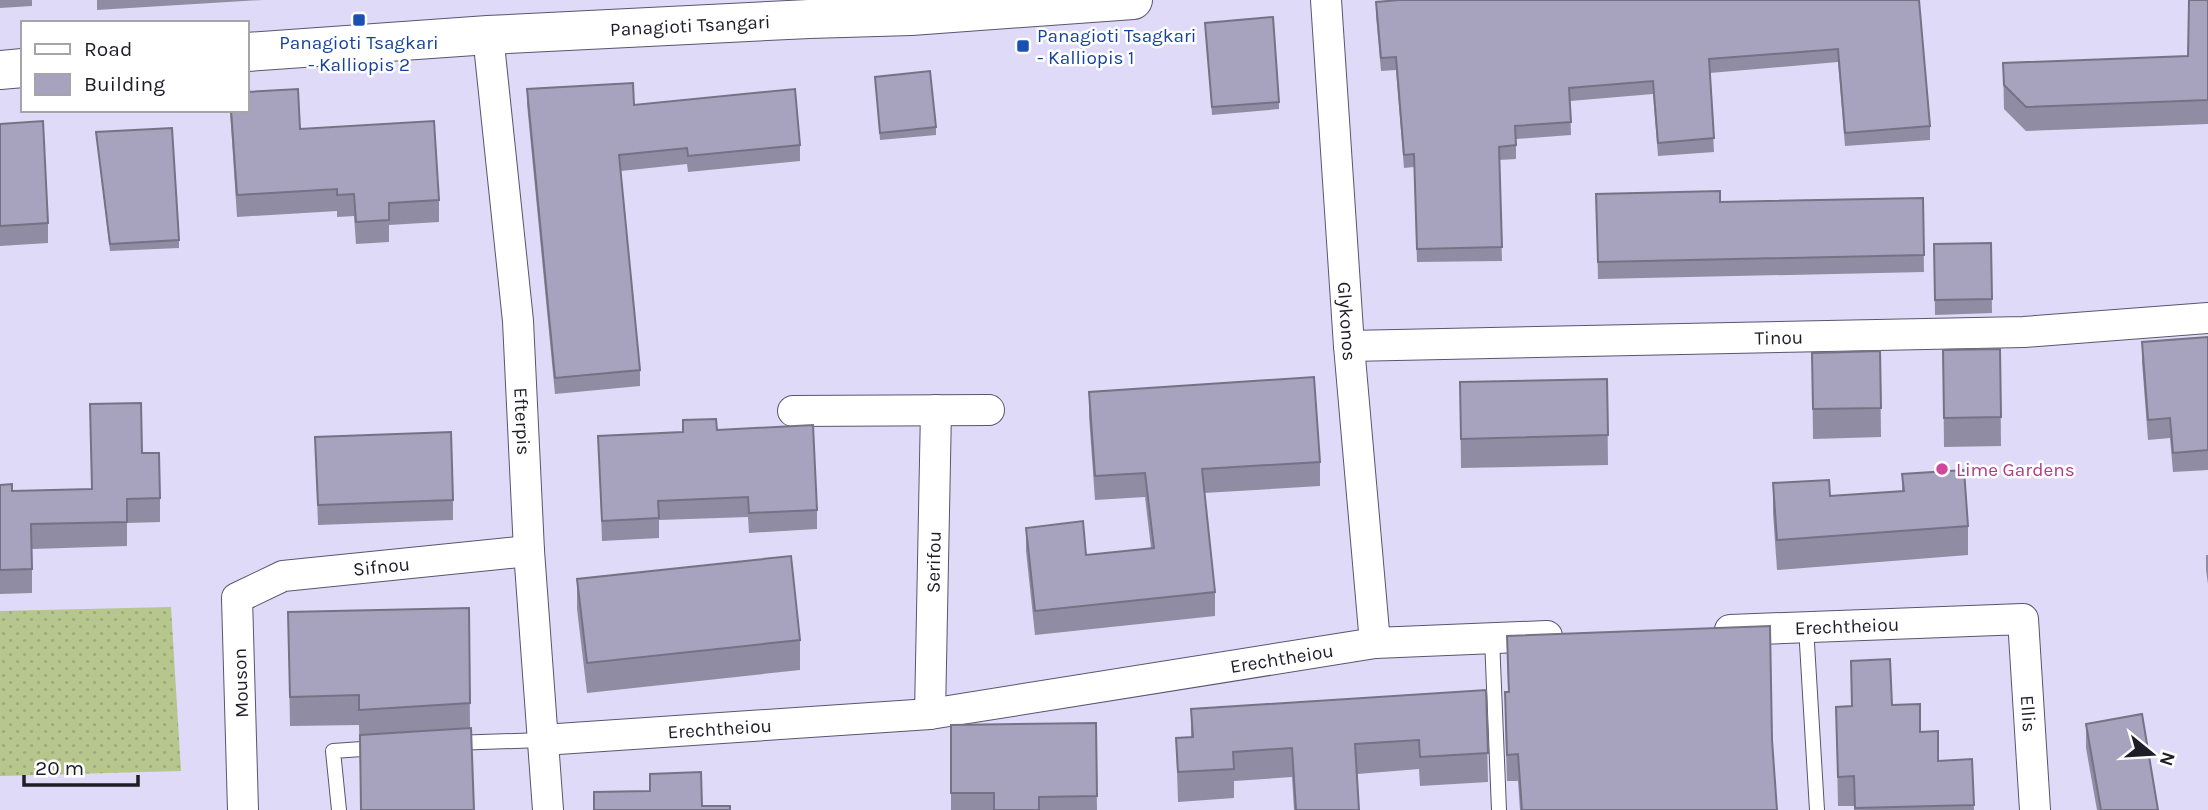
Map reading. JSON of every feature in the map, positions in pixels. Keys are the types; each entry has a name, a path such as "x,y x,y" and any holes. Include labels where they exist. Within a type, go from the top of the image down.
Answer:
{"main road":[{"name":"Panagioti Tsangari","path":"248,52 861,9 911,16 1133,0"},
{"path":"0,70 21,68"}],"street":[{"name":"Glykonos","path":"1326,0 1349,346 1375,643"},
{"name":"Efterpis","path":"488,34 518,321 529,551 548,810"},
{"name":"Tinou","path":"1349,346 2024,332 2208,318"},
{"name":"Serifou","path":"930,714 936,410"},
{"path":"793,411 989,410"},
{"name":"Sifnou","path":"237,598 283,576 529,551"},
{"name":"Mouson","path":"237,598 243,810"},
{"name":"Erechtheiou","path":"1697,631 2023,619"},
{"name":"Ellis","path":"2023,619 2035,810"},
{"name":"Erechtheiou","path":"543,740 930,714 1375,643 1574,635"}],"lane":[{"path":"1806,627 1817,810"},
{"path":"1492,638 1499,810"},
{"path":"433,744 543,740"},
{"path":"339,810 333,751 395,746"}],"green space":[{"path":"171,607 181,771 0,776 0,611"}],"building":[{"path":"1919,0 1930,126 1845,133 1838,49 1709,59 1714,138 1658,143 1653,81 1569,88 1571,122 1515,126 1516,145 1499,147 1502,247 1417,249 1414,154 1404,155 1396,57 1381,58 1376,2"},
{"path":"2189,0 2208,0 2208,100 2026,107 2004,85 2003,63 2188,56"},
{"path":"1273,17 1279,102 1212,107 1205,23"},
{"path":"930,71 936,127 880,133 875,77"},
{"path":"633,83 634,105 795,89 800,145 688,156 687,148 619,155 640,370 555,378 527,89"},
{"path":"298,89 300,129 434,121 439,200 389,203 389,220 356,222 354,194 337,195 337,189 237,195 231,112 248,112 248,92"},
{"path":"43,121 48,223 0,226 0,124"},
{"path":"172,128 179,240 110,244 96,132"},
{"path":"1720,191 1720,202 1923,198 1924,255 1598,262 1596,194"},
{"path":"1991,243 1992,299 1935,300 1934,244"},
{"path":"2208,337 2208,450 2173,453 2170,418 2148,420 2142,342"},
{"path":"2000,349 2001,417 1944,418 1943,350"},
{"path":"1880,351 1881,408 1813,409 1812,353"},
{"path":"1314,377 1320,462 1202,469 1215,592 1035,611 1026,528 1083,521 1086,555 1154,548 1145,473 1095,476 1089,392"},
{"path":"1607,379 1608,435 1461,439 1460,382"},
{"path":"141,403 142,453 159,453 160,498 127,499 127,522 31,524 32,569 0,570 0,485 12,484 12,491 92,489 90,404"},
{"path":"716,419 717,430 813,425 817,510 749,513 748,497 658,501 659,518 602,521 598,436 683,432 683,420"},
{"path":"451,432 453,500 318,505 315,437"},
{"path":"1964,470 1968,526 1777,540 1773,483 1829,480 1830,496 1904,491 1902,474"},
{"path":"791,556 800,640 587,663 577,579"},
{"path":"469,608 470,703 359,710 359,695 290,697 288,612"},
{"path":"1770,626 1772,740 1777,810 1522,810 1518,754 1507,755 1507,636"},
{"path":"1890,659 1892,705 1920,704 1920,732 1938,731 1938,761 1972,759 1974,805 1855,808 1854,776 1838,777 1836,707 1852,706 1851,661"},
{"path":"1486,690 1488,753 1420,757 1419,740 1355,744 1359,810 1296,810 1292,748 1233,752 1234,769 1178,772 1176,738 1193,737 1191,709"},
{"path":"2142,714 2158,810 2101,810 2086,724"},
{"path":"1096,723 1097,796 1039,797 1039,810 994,810 994,793 951,793 951,725"},
{"path":"471,728 474,810 361,810 360,735"},
{"path":"701,772 702,806 730,806 730,810 594,810 594,792 650,791 650,774"}],"place":[{"name":"Panagioti Tsagkari - Kalliopis 2","path":"359,20"},
{"name":"Panagioti Tsagkari - Kalliopis 1","path":"1023,46"},
{"name":"Lime Gardens","path":"1942,469"}]}
